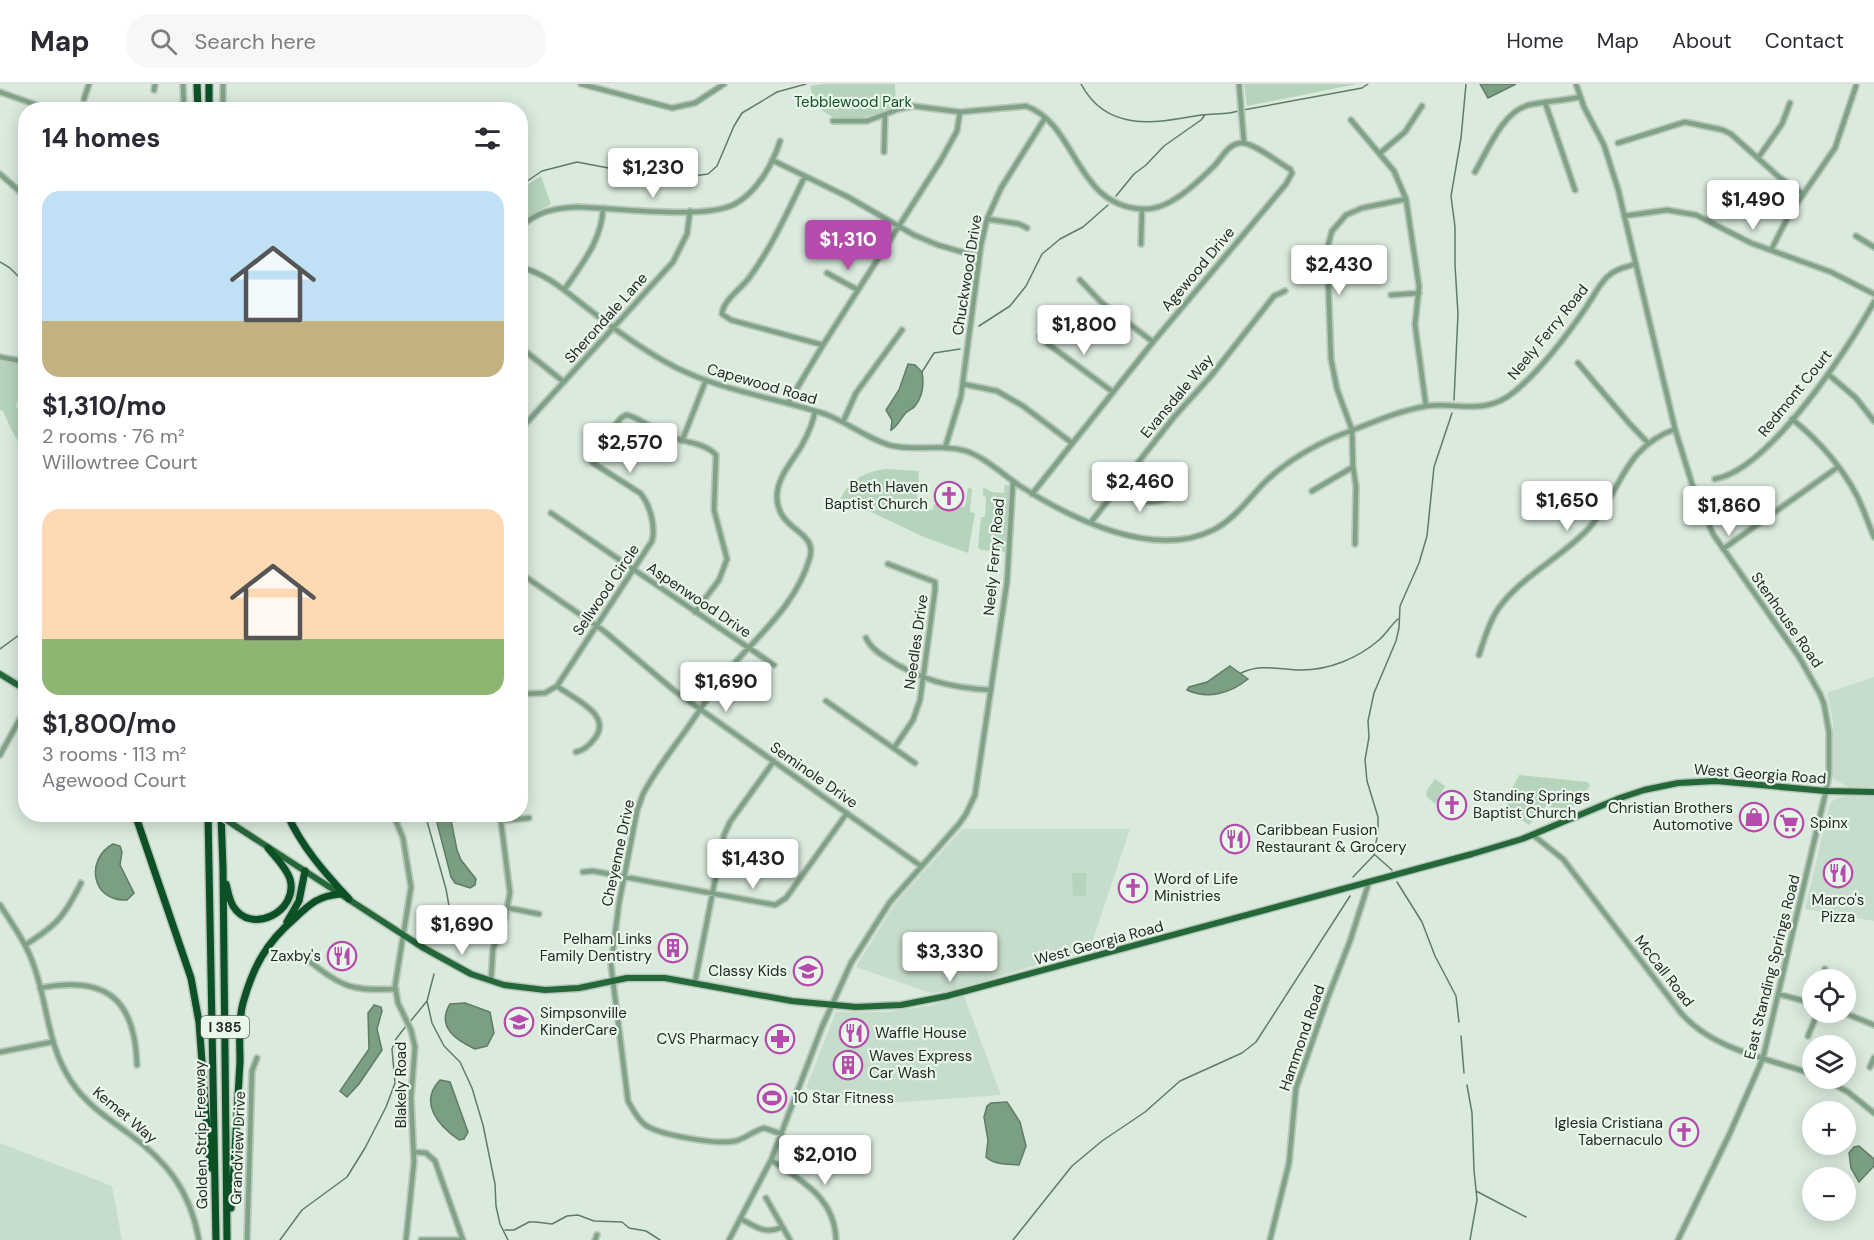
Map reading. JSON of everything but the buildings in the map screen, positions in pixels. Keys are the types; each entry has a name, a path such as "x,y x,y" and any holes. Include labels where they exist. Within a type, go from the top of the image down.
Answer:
{"highway":[{"path":"197,84 198,102"},
{"path":"209,84 209,102"},
{"path":"138,822 191,978 199,1022 215,1221"},
{"name":"Golden Strip Freeway","path":"208,822 216,1240"},
{"name":"Golden Strip Freeway","path":"220,822 223,868 228,1240"},
{"path":"290,822 297,837 319,867 349,899"},
{"path":"223,868 235,910 246,917 260,920 268,918 284,906 291,888 287,872 268,848"},
{"path":"284,927 299,901 305,871"},
{"path":"228,1240 236,1148 242,1005 256,966 272,939 315,900 326,895 340,894"}],"main road":[{"path":"0,674 18,685"},
{"name":"West Georgia Road","path":"230,822 402,935 461,969 491,981 531,990 579,988 627,978 664,978 831,1006 884,1006 947,996 1472,854 1533,835 1644,790 1678,783 1716,781 1826,791 1874,792"}],"street":[{"path":"84,99 88,84"},
{"path":"154,90 155,84"},
{"path":"183,84 184,102"},
{"path":"223,84 223,102"},
{"path":"581,84 672,108 695,102 724,84"},
{"path":"833,121 862,122 914,106 960,112 1021,106 1031,108 1045,118 1057,132 1086,177 1097,189 1114,202 1142,209 1160,206 1178,197 1204,176 1230,147 1244,143 1239,84"},
{"path":"1576,84 1604,145 1618,189 1636,264"},
{"path":"1771,250 1789,215 1835,148 1856,86"},
{"path":"0,92 28,102"},
{"path":"1475,172 1502,125 1513,112 1528,105 1580,97"},
{"path":"1545,102 1575,190"},
{"path":"1758,158 1782,124 1790,103"},
{"path":"1380,153 1406,132 1422,106"},
{"path":"788,403 954,138 960,112"},
{"path":"884,152 885,115"},
{"name":"Chuckwood Drive","path":"945,448 960,401 979,257 987,219 1001,188 1045,118"},
{"path":"1351,120 1394,171 1406,199 1419,293 1415,325 1426,406"},
{"path":"1618,143 1685,122 1723,130 1731,134 1779,177 1803,194"},
{"path":"528,222 552,210 578,207 715,211 738,202 751,191 772,160 780,141"},
{"name":"Agewood Drive","path":"1032,494 1153,342 1286,184 1292,173 1290,169 1253,146 1244,143"},
{"path":"772,160 848,197 898,227 938,245 979,257"},
{"path":"0,174 18,189"},
{"path":"805,176 768,249 751,276 724,306 722,314 742,324 823,345"},
{"path":"1355,544 1356,486 1352,430 1337,388 1331,359 1326,258 1329,238 1338,222 1353,211 1406,199"},
{"path":"564,290 597,238 602,225 603,208"},
{"path":"1141,244 1142,209"},
{"path":"1624,216 1667,210 1685,212 1711,222 1751,243 1831,272 1874,294"},
{"name":"Sherondale Lane","path":"528,421 677,257 687,234 690,211"},
{"path":"987,219 1019,224 1027,228"},
{"path":"1856,236 1874,247"},
{"name":"Neely Ferry Road","path":"1013,481 1059,510 1122,534 1148,540 1178,539 1207,533 1225,522 1285,465 1352,430 1426,406 1473,408 1488,405 1516,391 1545,360 1607,277 1617,270 1636,264"},
{"name":"Stenhouse Road","path":"1636,264 1675,429 1706,520 1723,549 1799,657 1824,704 1829,732 1829,774 1826,791"},
{"name":"Capewood Road","path":"528,270 544,276 665,362 706,380 815,411 889,445 907,448 959,449 974,454 1013,481"},
{"path":"827,273 858,290"},
{"path":"1080,280 1101,302 1153,342"},
{"name":"Evansdale Way","path":"1091,522 1274,296 1285,291"},
{"path":"1391,295 1419,293"},
{"name":"Redmont Court","path":"1715,479 1727,477 1770,445 1852,341 1874,302"},
{"path":"843,422 856,393 902,330"},
{"path":"1040,336 1113,392"},
{"path":"528,353 564,382"},
{"path":"0,357 18,360"},
{"path":"1578,363 1648,442"},
{"path":"1828,374 1856,398 1874,421"},
{"path":"682,441 706,380"},
{"path":"963,384 997,391 1023,406 1072,443"},
{"name":"Cheyenne Drive","path":"782,1134 764,1128 738,1141 726,1142 657,1132 636,1116 628,1101 613,982 612,950 637,811 643,794 730,669 794,596 811,554 811,547 806,538 782,517 778,508 777,495 781,480 809,433 815,411"},
{"name":"Sellwood Circle","path":"557,686 651,544 653,537 647,503 640,493 592,463 591,456 621,418 626,415 634,417 665,435 709,449 717,457 714,510 727,560 719,580 695,612"},
{"path":"1792,419 1816,438 1838,467 1856,494 1874,537"},
{"path":"1479,655 1493,618 1500,607 1531,577 1588,529 1639,451 1659,435 1675,429"},
{"path":"1312,491 1353,467"},
{"path":"1723,549 1838,467"},
{"name":"Neely Ferry Road","path":"729,1240 771,1160 840,984 859,949 890,902 959,824 972,804 978,785 1009,559 1013,481"},
{"path":"1115,491 1141,502 1153,503 1167,499"},
{"name":"Aspenwood Drive","path":"551,513 774,666"},
{"name":"Needles Drive","path":"888,564 935,582 924,679 916,713 894,748"},
{"name":"Seminole Drive","path":"528,578 596,625 669,687 921,866"},
{"path":"866,638 874,650 904,670 924,679 992,690"},
{"path":"528,694 545,693 557,686 594,713 599,721 600,730 585,748 576,752"},
{"path":"826,701 915,763"},
{"path":"0,755 18,722"},
{"path":"695,982 727,829 774,761"},
{"name":"East Standing Springs Road","path":"1678,1240 1730,1133 1763,1058 1826,791"},
{"path":"583,872 593,871 769,905 781,903 847,813"},
{"path":"396,822 403,838 411,887 402,935"},
{"path":"491,981 493,949 508,908 510,885 502,822"},
{"name":"McCall Road","path":"1533,835 1563,859 1689,1022 1715,1040 1802,1071"},
{"name":"Hammond Road","path":"1270,1240 1289,1163 1296,1088 1369,882"},
{"path":"25,945 52,928 61,919 81,883"},
{"name":"Kemet Way","path":"0,905 25,945 35,967 52,1042 60,1062 78,1091 106,1118 143,1145 170,1170 189,1203 195,1218 199,1240"},
{"path":"508,908 539,914"},
{"name":"Blakely Road","path":"402,935 396,989 398,1003 407,1019 415,1047 411,1098 414,1152 406,1240"},
{"path":"308,960 332,980 347,987 366,991 396,989"},
{"path":"40,988 59,984 78,984 98,989 112,997 131,1023 136,1041 137,1065"},
{"path":"1778,994 1802,1000"},
{"path":"1856,1018 1874,1025"},
{"path":"0,1052 52,1042"},
{"name":"Grandview Drive","path":"247,1240 252,1071 257,1058"},
{"path":"1870,1067 1874,1058"},
{"path":"1842,1089 1874,1113"},
{"path":"414,1152 426,1153 435,1161 463,1240 422,1240"},
{"path":"771,1160 805,1182 819,1195 833,1219 836,1240"},
{"path":"766,1198 790,1240"},
{"path":"741,1219 761,1230 768,1231 783,1227"}],"shaded area":[{"path":"1480,84 1516,84 1488,98"},
{"path":"908,364 915,365 922,372 921,394 915,406 905,413 891,430 892,420 886,410 899,390"},
{"path":"1230,666 1248,679 1219,694 1195,693 1187,690 1189,687 1207,682"},
{"path":"1874,677 1874,787 1849,787 1833,779 1833,721 1827,693"},
{"path":"1874,796 1874,921 1805,909 1830,803 1837,798"},
{"path":"437,822 451,822 457,850 461,860 476,879 475,885 470,888 455,883 451,877"},
{"path":"962,829 1130,829 1090,948 956,990 931,993 856,967 894,905"},
{"path":"113,844 120,846 122,852 120,865 134,893 127,900 115,899 106,894 99,887 96,878 98,859"},
{"path":"964,996 1001,1095 861,1105 806,1088 836,1012 886,1012 929,1006"},
{"path":"465,1003 490,1012 494,1033 487,1046 475,1049 450,1032 445,1019 450,1004"},
{"path":"374,1005 381,1007 382,1011 377,1029 382,1050 359,1084 347,1097 340,1091 369,1049 368,1013"},
{"path":"440,1080 450,1082 468,1132 464,1139 459,1140 444,1128 434,1113 431,1097"},
{"path":"1007,1102 1020,1122 1026,1146 1019,1165 997,1163 986,1157 988,1140 984,1117 987,1106 991,1103"},
{"path":"0,1143 112,1186 122,1240 0,1240"},
{"path":"1859,1146 1874,1159 1874,1166 1859,1182 1856,1177 1856,1167 1851,1167 1849,1155 1856,1155 1856,1147"}],"green space":[{"name":"Tebblewood Park","path":"895,84 896,106 857,118 833,117 823,111 815,101 810,86"},
{"path":"1244,84 1357,84 1247,106"},
{"path":"541,176 551,204 528,217 528,184"},
{"path":"0,360 18,364 16,407 18,408 18,441 3,411 0,410"},
{"path":"886,469 919,471 917,500 920,502 920,507 933,510 934,504 965,507 968,488 972,489 970,512 975,513 968,553 924,537 850,502 840,500 848,487 858,478"},
{"path":"1005,484 1009,487 1006,552 981,550 978,548 981,517 985,517 986,497 983,495 983,487 992,492 1004,493"},
{"path":"1519,775 1588,782 1590,786 1566,816 1547,805 1529,825 1507,810 1507,798"},
{"path":"1435,779 1445,786 1435,804 1426,796 1427,790"},
{"path":"1072,873 1086,873 1086,896 1073,896"}],"waterway":[{"path":"528,181 542,171 577,162 619,170 656,169 686,177 708,174 717,166 742,113 777,92 806,84"},
{"path":"1081,84 1092,100 1104,111 1134,121 1150,122 1238,111"},
{"path":"1243,110 1362,88 1368,84"},
{"path":"1454,400 1458,314 1455,227 1451,196 1461,138 1466,84"},
{"path":"1116,196 1134,174 1164,146 1205,115"},
{"path":"979,326 1010,306 1026,286 1042,254 1060,239 1083,227 1108,205"},
{"path":"0,262 18,276"},
{"path":"922,372 934,353 960,349"},
{"path":"1353,877 1374,855 1378,831 1378,817 1367,781 1365,760 1369,737 1368,721 1374,693 1396,641 1400,606 1419,563 1427,536 1434,467 1452,413"},
{"path":"1241,673 1256,668 1301,670 1322,668 1343,662 1382,638 1398,619"},
{"path":"0,649 18,636"},
{"path":"427,822 446,889 452,923 448,942"},
{"path":"1375,855 1392,870"},
{"path":"1397,882 1422,922 1435,956 1456,996 1459,1022"},
{"path":"1013,1240 1072,1166 1102,1141 1145,1112 1180,1081 1242,1053 1256,1042 1350,896"},
{"path":"409,1023 427,1001 434,974"},
{"path":"427,1001 432,1023 444,1046 460,1062 472,1088 483,1125 495,1184 500,1224 508,1240"},
{"path":"280,1240 302,1210 347,1177 365,1148 386,1107 395,1083 392,1049 406,1026"},
{"path":"1461,1036 1464,1073"},
{"path":"1467,1085 1472,1113 1477,1200 1470,1240"},
{"path":"1476,1191 1526,1217"},
{"path":"505,1230 514,1230 529,1222 552,1224 567,1216 578,1215 594,1221 622,1222 629,1228 646,1231 660,1240"}],"place":[{"name":"Beth Haven Baptist Church","path":"949,496"},
{"name":"Standing Springs Baptist Church","path":"1452,805"},
{"name":"Christian Brothers Automotive","path":"1754,817"},
{"name":"Spinx","path":"1789,823"},
{"name":"Caribbean Fusion Restaurant & Grocery","path":"1235,839"},
{"name":"Marco's Pizza","path":"1838,873"},
{"name":"Word of Life Ministries","path":"1133,888"},
{"name":"Pelham Links Family Dentistry","path":"673,948"},
{"name":"Zaxby's","path":"342,956"},
{"name":"Classy Kids","path":"808,971"},
{"name":"Simpsonville KinderCare","path":"519,1022"},
{"name":"Waffle House","path":"854,1033"},
{"name":"CVS Pharmacy","path":"780,1039"},
{"name":"Waves Express Car Wash","path":"848,1065"},
{"name":"10 Star Fitness","path":"772,1098"},
{"name":"Iglesia Cristiana Tabernaculo","path":"1684,1132"}]}
